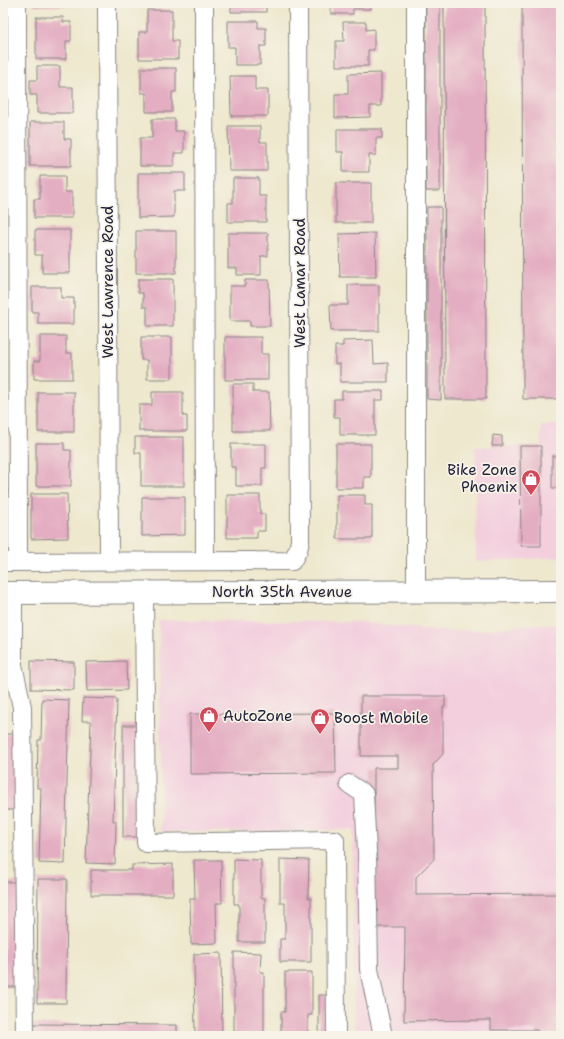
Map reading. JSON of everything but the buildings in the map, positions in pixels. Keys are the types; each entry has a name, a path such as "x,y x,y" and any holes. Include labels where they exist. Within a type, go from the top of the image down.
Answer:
{"main road":[{"name":"North 35th Avenue","path":"8,593 561,591"}],"street":[{"path":"11,562 17,3"},
{"name":"West Lawrence Road","path":"107,3 109,562"},
{"path":"204,3 205,561"},
{"name":"West Lamar Road","path":"292,561 298,550 300,541 298,3"},
{"path":"416,3 416,591"},
{"name":"North 35th Avenue","path":"11,562 292,561"},
{"path":"144,592 146,843 335,840 336,1036"},
{"path":"8,593 13,665 22,707 25,1036"},
{"path":"350,784 364,794 367,851 369,969 383,1036"}],"shaded area":[{"path":"541,425 561,425 561,557 476,562 475,447 541,446"},
{"path":"159,620 359,622 438,631 481,630 539,624 561,624 561,1036 354,1036 353,830 161,832"}],"place":[{"name":"Bike Zone Phoenix","path":"531,496"},
{"name":"AutoZone","path":"209,733"},
{"name":"Boost Mobile","path":"320,735"}]}
